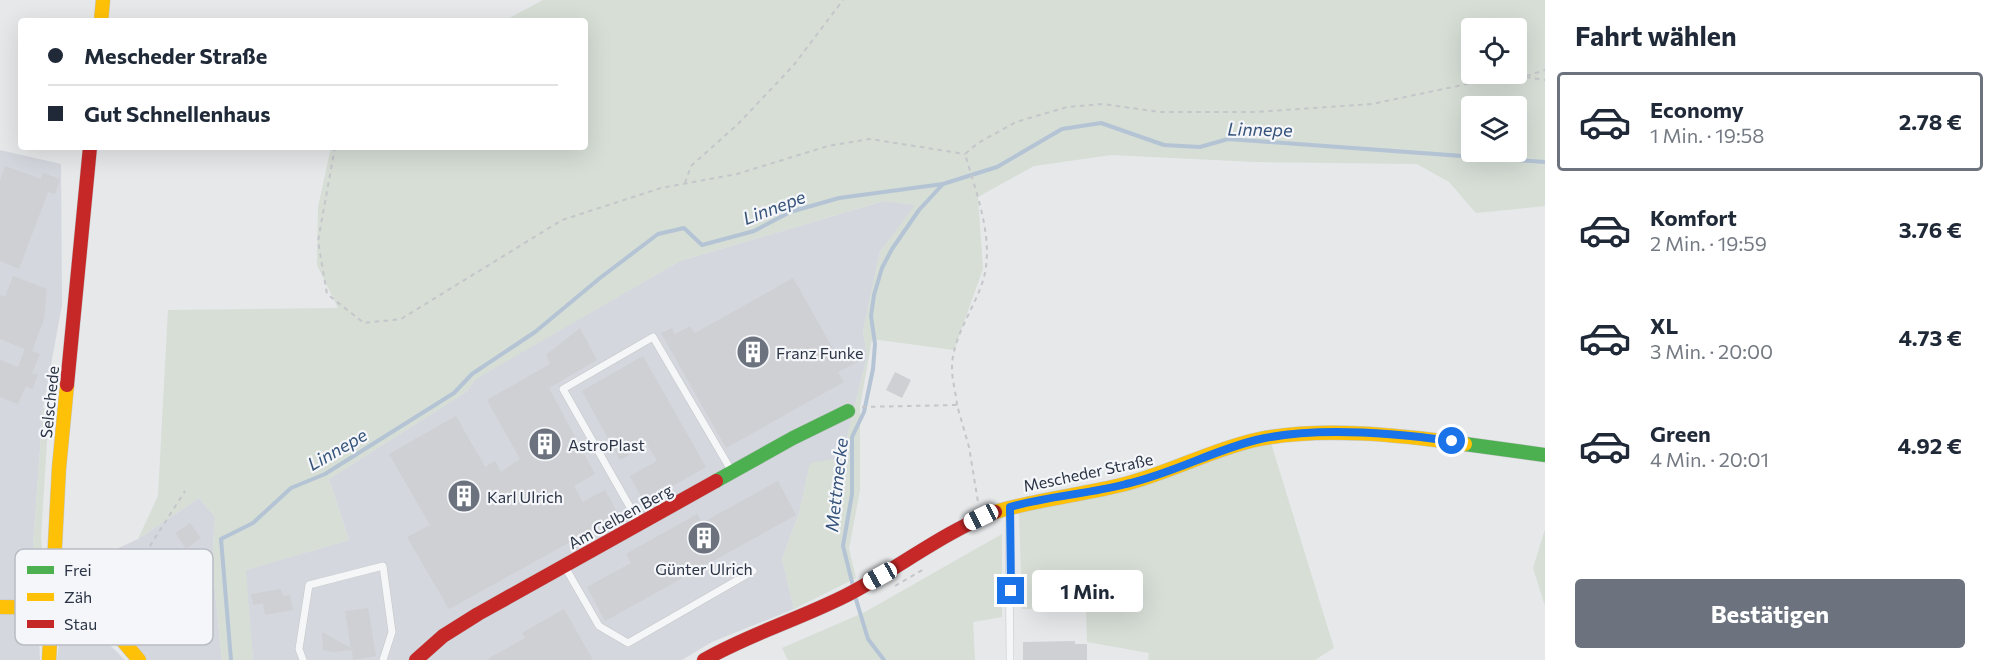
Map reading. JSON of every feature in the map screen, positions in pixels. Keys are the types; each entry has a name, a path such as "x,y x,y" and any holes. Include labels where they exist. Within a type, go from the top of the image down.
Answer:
{"street":[{"path":"102,18 104,0"},
{"name":"Selschede","path":"54,549 59,468 90,150"},
{"name":"Am Gelben Berg","path":"416,660 443,636 564,566 732,472 854,409"},
{"name":"Mescheder Straße","path":"704,660 725,648 800,618 855,590 981,517 1010,507 1153,477 1239,445 1290,435 1404,435 1545,455"},
{"path":"0,607 15,608"},
{"name":"Selschede","path":"49,645 49,660"},
{"path":"126,645 139,660"}],"lane":[{"path":"639,524 563,389 653,337 732,472"},
{"path":"1010,507 1010,660"},
{"path":"303,660 299,649 309,585 383,566 392,632 382,660"},
{"path":"564,566 599,626 628,643 753,571"}],"path":[{"path":"684,184 691,166 737,125 787,72 843,0"},
{"path":"1527,76 1545,70"},
{"path":"1527,78 1545,80"},
{"path":"966,154 978,143 1016,122 1067,108 1103,104 1160,112 1266,111 1372,104 1467,84"},
{"path":"334,150 318,241 327,294 364,323 401,319 562,220 661,188 737,174 828,146 870,138 966,154"},
{"path":"966,154 986,244 986,258 984,277 954,350 952,368 957,405 969,447 981,517"},
{"path":"854,409 881,406 957,405"},
{"path":"148,549 185,490"},
{"path":"891,589 927,567"}],"shaded area":[{"path":"543,0 1545,0 1545,206 1476,213 1449,182 1417,164 1256,162 1111,155 1034,166 978,197 983,269 954,350 872,339 860,407 860,490 849,549 856,578 794,609 782,559 799,513 810,463 842,458 867,357 863,331 880,252 915,205 884,201 680,261 476,379 466,392 329,479 349,540 246,570 253,660 222,660 213,572 215,517 199,498 138,539 158,496 168,310 338,308 317,265 318,207 330,150 588,150 588,18 510,18"},
{"path":"0,150 61,164 62,305 43,408 33,549 15,549 15,645 39,645 40,660 0,660"},
{"path":"884,201 916,205 880,252 863,331 867,357 842,458 810,464 799,513 782,559 794,609 712,642 682,660 253,660 245,570 349,540 329,479 466,392 475,379 680,261"},
{"path":"43,408 49,410 42,549 33,549"},
{"path":"1271,443 1334,648 1315,660 1148,660 1149,653 1087,642 1086,608 1022,609 1019,510"},
{"path":"199,498 215,517 213,549 117,549 138,539"},
{"path":"1545,529 1545,606 1533,568"},
{"path":"1002,534 1002,617 973,622 975,660 788,660 782,648 865,612"},
{"path":"213,572 222,660 137,660 125,645 213,645"},
{"path":"59,645 110,645 125,660 57,660"}],"building":[{"path":"5,166 41,179 43,173 60,179 55,194 48,192 19,269 0,261 0,181"},
{"path":"13,276 47,289 44,319 32,351 40,354 32,373 38,375 32,389 26,386 18,404 0,397 0,360 18,367 25,349 0,339 0,295 5,297"},
{"name":"Franz Funke","path":"793,278 839,359 860,348 865,358 838,372 844,382 726,448 661,333 672,328 675,334 690,326 695,333"},
{"path":"580,328 597,360 549,388 595,474 574,486 583,502 605,490 619,515 449,609 407,537 430,525 389,454 456,416 485,467 495,461 501,472 520,459 487,400 550,364 546,355"},
{"path":"643,356 706,467 644,502 630,476 657,461 647,444 620,460 582,391"},
{"path":"895,372 911,380 902,398 886,390"},
{"name":"Günter Ulrich","path":"778,481 796,515 605,621 587,587 631,563 626,554 697,514 702,523"},
{"path":"190,523 201,538 186,549 175,533"},
{"path":"281,589 283,596 290,595 293,610 265,615 263,603 253,605 251,594"},
{"path":"368,608 376,656 353,660 352,650 334,652 323,650 322,632 351,648 345,611"},
{"path":"564,609 593,660 486,660 525,638 522,633"},
{"path":"1075,641 1075,644 1087,644 1087,660 1023,660 1023,642"}],"waterway":[{"name":"Linnepe","path":"231,660 221,539 253,523 291,488 325,474 454,393 472,374 535,332 658,234 684,228 702,245 754,231 790,212 839,198 943,184 997,167 1062,129 1101,123 1164,145 1200,147 1228,139 1545,162"},
{"name":"Mettmecke","path":"853,586 843,546 852,494 852,437 864,412 873,369 875,344 871,316 874,295 882,268 892,249 919,210 943,184"},
{"name":"Mettmecke","path":"855,596 868,639 884,660"}],"traffic: fast":[{"path":"716,481 793,438 848,411"},
{"path":"1465,444 1545,455"}],"traffic: slow":[{"path":"101,18 103,0"},
{"path":"55,549 59,468 67,385"},
{"path":"995,512 1125,484 1239,444 1280,436 1306,433 1360,433 1465,444"},
{"path":"0,607 15,607"},
{"path":"49,660 50,645"},
{"path":"126,645 139,660"}],"traffic: jam":[{"path":"67,385 90,150"},
{"path":"416,660 443,636 478,614 716,481"},
{"path":"704,660 739,642 847,595 957,530 995,512"}],"place":[{"name":"Franz Funke","path":"753,352"},
{"name":"AstroPlast","path":"545,444"},
{"name":"Karl Ulrich","path":"464,496"},
{"name":"Günter Ulrich","path":"704,538"}],"route":[{"path":"1011,591 1010,507 1096,491 1153,477 1217,452 1272,437 1308,434 1378,434 1452,441"}]}
